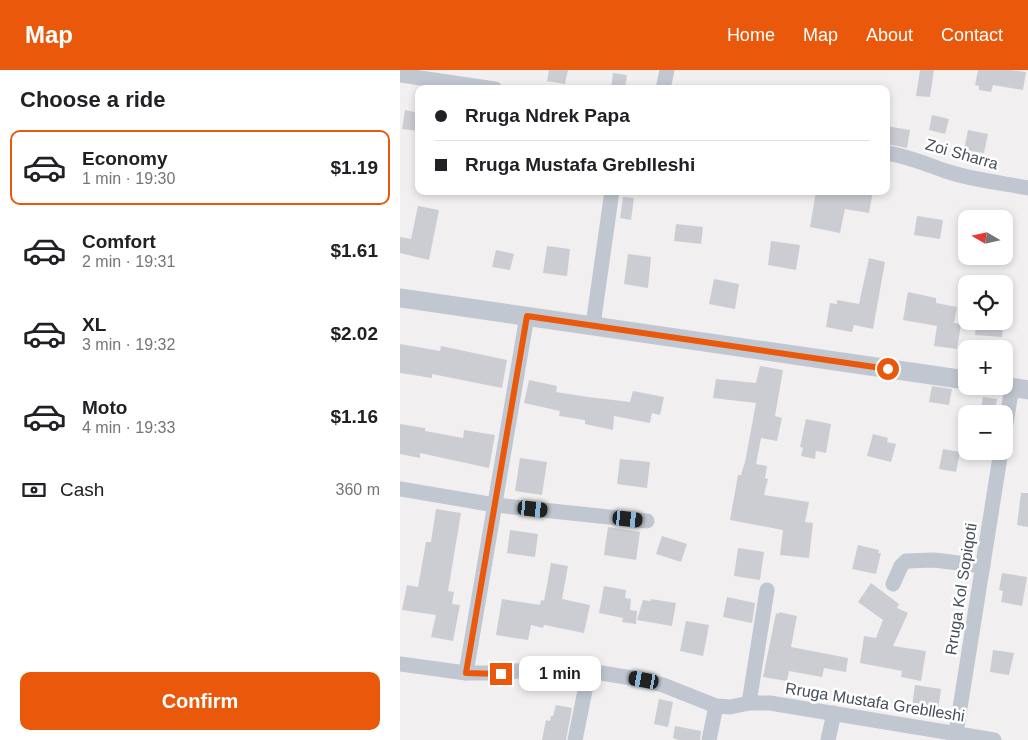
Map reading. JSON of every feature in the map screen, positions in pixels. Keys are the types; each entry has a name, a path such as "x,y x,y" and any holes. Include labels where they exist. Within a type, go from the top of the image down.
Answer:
{"street":[{"path":"664,85 667,70"},
{"path":"400,75 468,85"},
{"name":"Zoi Sharra","path":"890,154 912,158 949,172 1028,188"},
{"path":"593,325 611,195"},
{"path":"400,298 958,379"},
{"path":"466,673 527,316"},
{"path":"1010,405 1014,388"},
{"name":"Rruga Kol Sopiqoti","path":"956,733 1000,460"},
{"path":"400,489 495,505 646,521"},
{"path":"893,584 901,566 906,561 934,560 983,566"},
{"path":"749,703 767,590"},
{"name":"Rruga Mustafa Greblleshi","path":"400,664 466,673 501,674 548,667 590,671 653,682 716,706 730,707 749,703 778,704 834,713 918,734 956,733 994,740"},
{"path":"575,740 590,671"},
{"path":"709,740 716,706"},
{"path":"828,740 834,713"}],"building":[{"path":"549,70 568,70 565,84 547,81"},
{"path":"920,70 934,70 930,97 916,96"},
{"path":"978,70 1026,72 1023,90 993,85 991,92 979,90 979,86 975,85"},
{"path":"613,73 627,75 626,85 612,85"},
{"path":"405,110 415,112 415,131 402,129"},
{"path":"932,115 949,119 945,134 929,130"},
{"path":"890,127 910,130 907,148 890,145"},
{"path":"968,130 988,134 984,153 964,150"},
{"path":"815,195 872,195 869,213 845,209 840,233 810,227"},
{"path":"623,197 634,198 631,220 620,218"},
{"path":"418,206 439,210 429,260 400,253 400,237 411,239"},
{"path":"917,216 943,220 940,239 914,235"},
{"path":"676,224 703,227 701,244 674,241"},
{"path":"771,241 800,245 796,270 768,265"},
{"path":"547,246 570,249 567,276 543,273"},
{"path":"496,250 514,254 510,270 492,267"},
{"path":"628,254 651,257 648,288 624,284"},
{"path":"869,258 885,262 873,329 854,325 852,332 826,327 830,303 837,304 837,300 859,304"},
{"path":"714,279 739,284 735,309 709,304"},
{"path":"908,292 936,298 936,303 957,307 954,323 958,324 958,330 960,330 957,349 934,346 937,326 903,320"},
{"path":"975,330 1003,330 1002,337 975,335"},
{"path":"400,344 440,351 441,346 507,360 502,388 432,374 432,378 400,373"},
{"path":"760,366 783,370 775,416 782,418 777,441 761,438 756,464 767,466 765,478 768,479 764,495 809,502 805,522 813,523 809,558 780,555 783,530 730,520 738,475 741,475 745,462 756,403 713,398 716,379 756,383"},
{"path":"529,380 557,386 556,392 588,397 630,402 633,391 664,397 660,415 652,413 650,423 614,416 613,430 585,424 585,420 559,416 560,411 524,403"},
{"path":"932,386 952,389 949,405 929,402"},
{"path":"983,397 997,399 996,405 982,405"},
{"path":"806,419 831,424 826,453 816,451 815,459 801,456 803,448 800,447"},
{"path":"400,424 425,428 425,431 463,438 464,430 495,435 489,468 420,453 420,458 400,454"},
{"path":"873,434 888,438 887,442 896,444 891,462 867,456"},
{"path":"943,449 958,452 956,472 939,469"},
{"path":"520,458 547,462 542,495 515,491"},
{"path":"620,459 650,462 647,488 617,484"},
{"path":"1021,493 1028,493 1028,527 1017,525"},
{"path":"436,509 461,513 448,591 454,592 452,604 460,605 453,641 431,637 436,615 402,610 407,585 418,587 426,542 431,542"},
{"path":"608,527 640,532 636,560 604,555"},
{"path":"510,530 538,534 535,557 507,553"},
{"path":"662,536 687,544 681,562 656,554"},
{"path":"858,545 879,550 878,553 881,553 876,574 852,569"},
{"path":"738,548 764,552 760,580 734,576"},
{"path":"551,563 568,566 562,599 590,605 584,633 544,625 543,628 531,625 528,640 496,635 502,599 540,605 541,600 544,601"},
{"path":"1002,573 1027,577 1022,606 1001,602 1003,591 999,590"},
{"path":"871,583 899,604 897,608 908,613 893,646 926,651 921,681 901,677 902,671 860,663 864,636 876,638 883,620 858,602"},
{"path":"604,586 626,590 625,598 631,599 630,610 637,611 636,624 622,622 623,618 599,613"},
{"path":"727,597 755,603 752,623 723,617"},
{"path":"651,599 676,603 672,626 637,620 643,600 651,601"},
{"path":"779,612 797,616 791,647 848,658 846,672 824,668 822,677 789,671 787,681 763,677 776,613 779,614"},
{"path":"686,621 709,625 703,656 680,651"},
{"path":"993,650 1014,653 1009,675 990,672"},
{"path":"915,685 941,689 938,711 912,707"},
{"path":"659,699 673,702 668,727 654,724"},
{"path":"556,705 572,708 566,740 542,740 546,720 550,721"},
{"path":"675,726 701,731 700,740 678,740 673,738"}],"route":[{"path":"501,674 466,673 527,316 888,369"}]}
